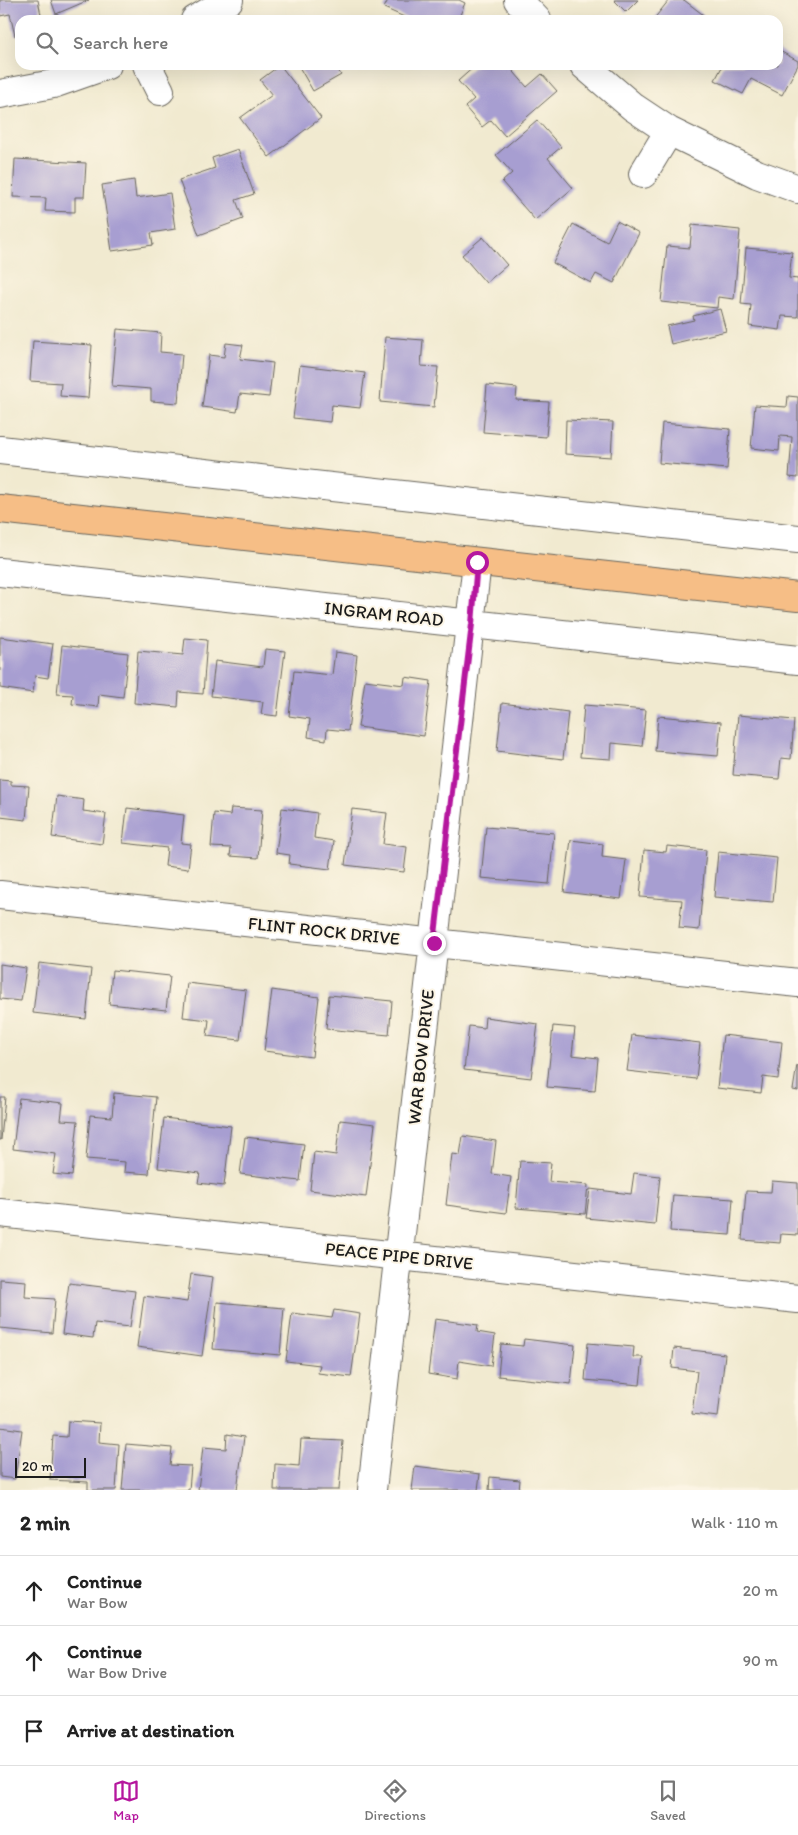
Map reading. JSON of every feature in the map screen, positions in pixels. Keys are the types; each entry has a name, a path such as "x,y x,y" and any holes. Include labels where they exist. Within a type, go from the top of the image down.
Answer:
{"main road":[{"path":"0,509 798,597"}],"street":[{"path":"204,15 229,0"},
{"path":"518,0 532,15"},
{"path":"0,94 53,84 93,70"},
{"path":"149,70 160,92"},
{"path":"590,70 633,106 670,131 757,174 798,189"},
{"path":"642,174 670,131"},
{"path":"0,450 798,539"},
{"name":"WAR BOW DRIVE","path":"372,1490 472,624 477,562"},
{"name":"INGRAM ROAD","path":"0,572 798,660"},
{"name":"FLINT ROCK DRIVE","path":"0,895 798,983"},
{"name":"PEACE PIPE DRIVE","path":"0,1213 798,1299"}],"building":[{"path":"0,0 38,0 41,15 15,15 15,36 10,14 0,16"},
{"path":"51,0 89,0 56,14"},
{"path":"388,0 459,0 465,3 460,15 400,15 384,8"},
{"path":"614,0 638,0 626,12"},
{"path":"669,0 684,0 704,15 657,15"},
{"path":"783,53 798,61 798,65 782,95 751,79 743,94 715,80 720,70 783,70"},
{"path":"273,70 284,70 321,118 269,157 240,118 272,95 260,80"},
{"path":"301,70 338,70 341,75 313,91"},
{"path":"470,70 512,70 527,87 542,74 557,91 505,136 491,120 482,127 465,107 474,99 458,81"},
{"path":"537,120 561,147 548,158 573,188 535,220 502,182 512,173 496,155"},
{"path":"238,149 254,194 236,200 243,219 199,235 179,180 215,168 212,158"},
{"path":"15,159 86,163 84,197 75,197 75,212 45,211 46,198 13,197"},
{"path":"134,180 136,198 170,193 175,229 151,233 153,245 112,251 102,185"},
{"path":"617,221 639,233 614,283 596,274 591,283 553,263 573,224 607,242"},
{"path":"692,225 740,230 734,299 718,297 717,308 661,302 667,246 690,248"},
{"path":"483,237 507,265 486,283 462,255"},
{"path":"746,248 792,252 789,278 798,279 798,317 782,316 780,330 749,326 751,305 741,304"},
{"path":"720,309 726,331 671,344 667,326 694,320 693,316"},
{"path":"117,329 161,333 160,352 182,354 178,403 151,401 151,389 112,386"},
{"path":"385,337 423,340 421,366 438,367 434,407 380,402"},
{"path":"33,341 92,345 88,398 60,396 61,383 30,381"},
{"path":"226,343 243,345 240,359 273,363 269,397 240,394 237,412 202,407 209,355 224,357"},
{"path":"300,365 365,373 360,408 332,405 330,422 293,418"},
{"path":"487,385 517,388 516,400 549,402 546,437 483,432"},
{"path":"788,396 798,397 798,478 789,477 792,437 780,436 779,451 751,448 755,405 787,407"},
{"path":"566,420 613,422 611,457 565,454"},
{"path":"662,423 730,429 727,469 659,463"},
{"path":"0,637 53,644 48,678 35,676 33,693 0,688"},
{"path":"185,638 207,640 203,694 179,692 178,707 134,703 138,651 183,655"},
{"path":"62,645 128,653 123,697 99,694 98,707 72,704 73,695 57,694"},
{"path":"265,649 285,651 277,716 261,714 263,702 211,696 215,661 263,667"},
{"path":"335,652 357,655 348,731 327,729 326,740 308,737 310,719 289,716 294,671 332,675"},
{"path":"405,677 431,681 424,736 358,727 365,680 404,685"},
{"path":"502,703 568,712 563,759 497,751"},
{"path":"584,705 646,710 642,746 612,743 611,759 580,757"},
{"path":"738,715 794,720 791,759 781,758 779,779 733,775"},
{"path":"658,716 721,722 718,756 655,751"},
{"path":"0,780 11,781 11,785 29,786 26,820 0,817"},
{"path":"57,796 84,800 83,811 106,814 102,844 52,837"},
{"path":"127,808 184,815 181,843 191,844 188,869 165,866 167,848 123,843"},
{"path":"231,808 262,810 258,858 230,856 231,848 211,847 214,813 230,815"},
{"path":"282,808 317,813 314,838 334,841 330,869 289,864 290,855 276,853"},
{"path":"352,809 387,813 383,844 407,847 404,872 345,865"},
{"path":"486,827 554,833 549,884 481,878"},
{"path":"571,840 603,844 602,857 626,860 621,899 564,892"},
{"path":"667,846 706,850 699,930 679,928 682,900 640,897 644,850 666,852"},
{"path":"718,852 777,858 773,902 714,897"},
{"path":"39,963 91,969 86,1019 33,1013"},
{"path":"0,964 26,968 21,1001 0,999"},
{"path":"112,970 170,976 166,1010 109,1004"},
{"path":"187,983 246,990 240,1040 207,1036 209,1020 183,1017"},
{"path":"272,990 319,997 312,1057 264,1051"},
{"path":"329,995 392,1001 389,1035 326,1029"},
{"path":"485,1017 538,1024 531,1078 464,1070 469,1026 484,1028"},
{"path":"553,1026 575,1028 572,1055 598,1058 595,1091 547,1087"},
{"path":"632,1035 700,1043 696,1079 627,1071"},
{"path":"723,1035 782,1042 778,1079 763,1077 761,1093 717,1088"},
{"path":"798,1066 798,1091 793,1090"},
{"path":"114,1093 156,1097 149,1174 124,1172 125,1162 86,1159 90,1115 112,1117"},
{"path":"0,1097 5,1097 1,1140 0,1140"},
{"path":"19,1098 63,1103 61,1120 78,1121 72,1176 53,1174 56,1154 13,1149"},
{"path":"164,1118 231,1126 224,1186 198,1183 200,1173 158,1168"},
{"path":"340,1120 375,1124 366,1197 310,1190 314,1152 336,1155"},
{"path":"463,1136 496,1141 492,1174 511,1177 506,1213 446,1205 452,1154 460,1155"},
{"path":"245,1137 304,1144 300,1181 240,1174"},
{"path":"520,1161 551,1163 549,1182 588,1185 585,1214 516,1208"},
{"path":"634,1173 660,1176 655,1225 586,1218 590,1189 631,1194"},
{"path":"772,1181 798,1183 798,1235 781,1234 780,1243 742,1240 746,1191 771,1192"},
{"path":"673,1195 733,1199 730,1235 670,1231"},
{"path":"191,1274 213,1277 202,1356 137,1347 144,1296 187,1302"},
{"path":"0,1279 26,1281 25,1297 55,1299 52,1333 0,1328"},
{"path":"69,1283 135,1291 130,1327 95,1323 93,1338 62,1334"},
{"path":"217,1302 284,1308 280,1355 213,1349"},
{"path":"334,1310 360,1314 351,1377 318,1373 320,1365 286,1361 292,1313 332,1318"},
{"path":"435,1319 478,1325 477,1332 495,1335 491,1366 459,1361 457,1379 428,1374"},
{"path":"524,1339 575,1345 571,1384 498,1376 501,1344 523,1346"},
{"path":"588,1343 634,1347 633,1357 643,1357 640,1385 585,1380"},
{"path":"674,1348 725,1354 718,1417 692,1414 697,1371 672,1368"},
{"path":"68,1421 100,1423 99,1442 119,1444 116,1490 88,1490 88,1482 50,1480 53,1436 67,1437"},
{"path":"0,1427 22,1430 15,1479 0,1477"},
{"path":"227,1434 244,1437 237,1490 198,1490 203,1447 226,1449"},
{"path":"301,1439 343,1441 339,1490 274,1490 275,1464 299,1466"},
{"path":"126,1444 172,1448 170,1465 191,1466 189,1490 122,1490"},
{"path":"415,1466 480,1474 478,1490 412,1490"},
{"path":"490,1477 520,1480 519,1490 489,1490"}],"route":[{"path":"434,943 472,624 477,562"}]}
